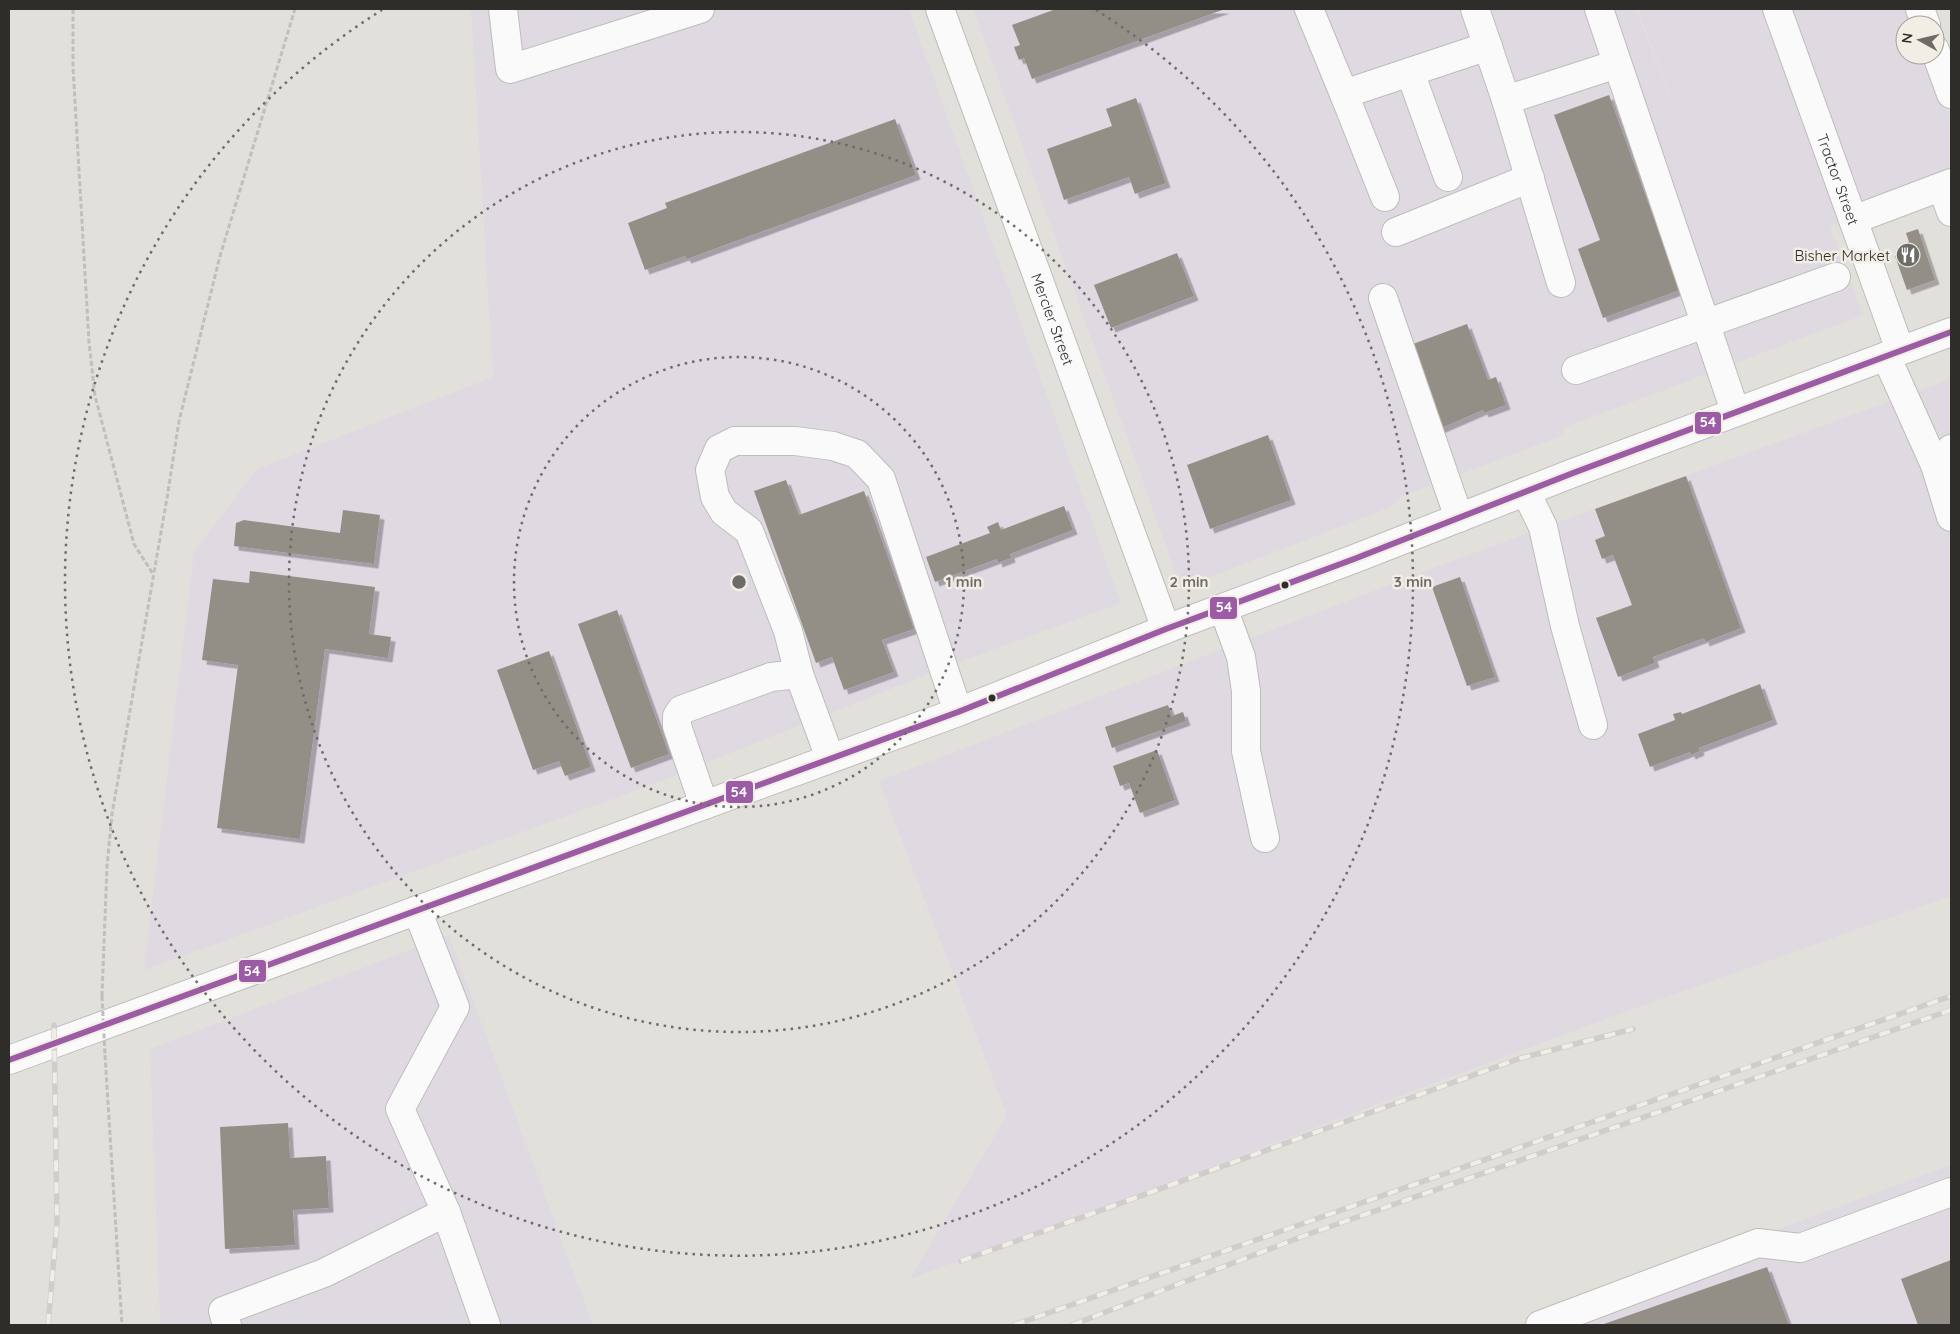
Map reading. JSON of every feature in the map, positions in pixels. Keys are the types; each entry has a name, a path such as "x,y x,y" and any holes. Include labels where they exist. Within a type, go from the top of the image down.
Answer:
{"main road":[{"path":"503,9 510,69 700,9"},
{"name":"Mercier Street","path":"940,9 1166,629"},
{"path":"1309,9 1385,198"},
{"path":"1476,9 1506,100 1561,283"},
{"path":"1598,9 1735,412"},
{"name":"Tractor Street","path":"1777,9 1853,220 1893,353 1943,457 1951,516"},
{"path":"1344,94 1488,46"},
{"path":"1506,100 1617,64"},
{"path":"1941,65 1951,94"},
{"path":"1410,72 1448,178"},
{"path":"1396,232 1530,178"},
{"path":"1853,220 1947,185 1951,212"},
{"path":"1576,370 1706,325 1836,276"},
{"path":"1383,298 1459,518"},
{"path":"9,1060 958,712 1166,629 1735,412 1951,332"},
{"path":"830,758 799,674 788,631 749,531 724,512 715,497 710,470 719,449 735,441 795,441 833,446 857,454 881,479 958,712"},
{"path":"1526,492 1543,527 1566,626 1593,725"},
{"path":"1222,608 1242,657 1246,691 1246,751 1265,838"},
{"path":"704,805 677,726 677,716 681,710 771,677 799,674"},
{"path":"417,910 455,1007 400,1109 446,1212 486,1325"},
{"path":"1540,1325 1758,1243 1800,1248 1951,1192"},
{"path":"227,1325 223,1311 324,1273 446,1212"}],"path":[{"path":"73,9 73,67 89,342 95,396 134,544 154,575"},
{"path":"122,1325 102,996 107,866 112,814 154,575 178,421 220,256 295,9"}],"shaded area":[{"path":"471,9 909,9 1121,603 959,662 635,791 144,970 194,552 257,469 493,377"},
{"path":"973,9 1636,9 1697,168 1638,9 1909,9 1911,15 1895,15 1895,65 1931,65 1951,121 1951,180 1830,226 1863,315 1563,428 1564,435 1402,496 1391,507 1181,588"},
{"path":"1951,379 1951,896 1611,1017 910,1279 1007,1115 879,781 1449,562"},
{"path":"449,935 593,1325 160,1325 150,1049"},
{"path":"1951,1165 1951,1325 1520,1325"}],"building":[{"path":"1056,9 1225,9 1032,79 1024,58 1019,60 1014,47 1020,45 1012,25"},
{"path":"1609,95 1680,290 1603,318 1578,249 1600,240 1554,115"},
{"path":"1136,98 1166,183 1135,194 1129,177 1064,200 1047,149 1112,126 1106,109"},
{"path":"895,119 916,175 687,259 685,256 645,270 628,223 667,208 665,203"},
{"path":"1918,229 1935,280 1907,290 1895,256 1904,253 1901,245 1909,242 1906,233"},
{"path":"1177,253 1194,296 1111,328 1094,285"},
{"path":"1467,324 1488,380 1496,377 1506,405 1484,413 1483,410 1437,430 1430,410 1436,407 1413,344"},
{"path":"1268,435 1291,500 1210,529 1187,465"},
{"path":"1686,476 1741,628 1705,642 1704,638 1653,657 1655,663 1618,677 1596,618 1632,605 1613,555 1602,559 1595,540 1605,536 1595,509"},
{"path":"786,480 799,515 864,491 914,629 882,640 894,672 844,690 832,657 816,663 754,491"},
{"path":"1064,506 1073,530 1010,554 1011,558 998,563 997,559 935,582 926,557 990,533 987,527 998,522 1001,530"},
{"path":"343,510 380,515 374,564 234,546 236,523 244,520 340,533"},
{"path":"250,571 375,587 369,634 391,637 388,658 325,649 300,839 217,828 238,665 202,660 213,579 249,583"},
{"path":"1460,577 1495,677 1467,686 1432,587"},
{"path":"617,610 669,754 631,768 578,624"},
{"path":"549,651 591,767 565,776 559,761 533,770 497,670"},
{"path":"1760,684 1773,720 1699,748 1700,751 1691,755 1690,752 1650,767 1638,734 1675,720 1673,714 1681,712 1682,714"},
{"path":"1168,705 1172,716 1183,712 1186,721 1112,748 1105,727"},
{"path":"1157,750 1175,800 1140,813 1129,783 1120,786 1113,766"},
{"path":"288,1123 290,1158 326,1156 329,1208 293,1210 295,1245 225,1249 220,1127"},
{"path":"1951,1260 1951,1325 1918,1325 1901,1279"},
{"path":"1767,1267 1789,1325 1601,1325"}],"railway":[{"path":"1014,1325 1951,996"},
{"path":"1072,1325 1306,1235 1951,1010"},
{"path":"48,1325 57,1223 54,1025"},
{"path":"961,1261 1518,1059 1633,1029"}],"transit line":[{"name":"54","path":"9,1060 958,712 1166,629 1354,559 1573,473 1951,332"}],"place":[{"name":"Bisher Market","path":"1908,255"}]}
